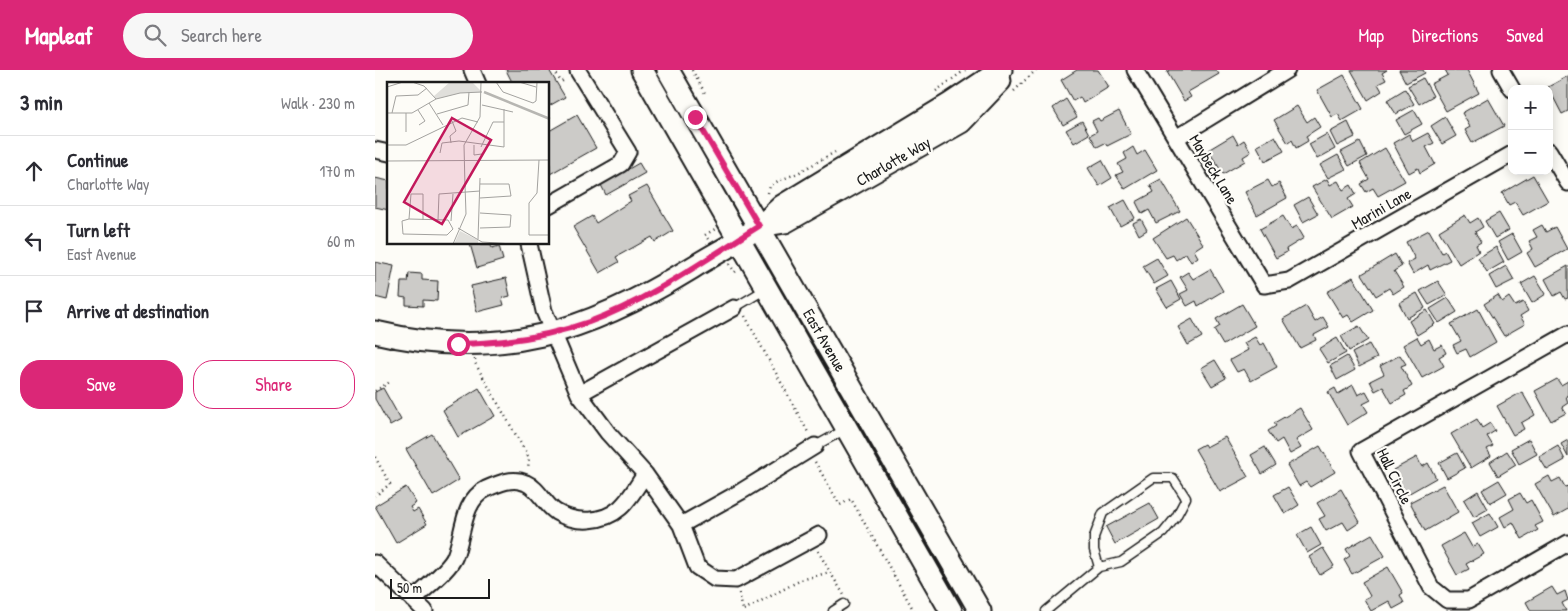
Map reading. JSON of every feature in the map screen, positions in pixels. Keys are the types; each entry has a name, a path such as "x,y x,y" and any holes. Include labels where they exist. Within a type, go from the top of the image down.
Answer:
{"main road":[{"name":"East Avenue","path":"642,70 951,611"},
{"name":"East Avenue","path":"668,70 980,611"},
{"name":"Charlotte Way","path":"375,332 423,342 493,343 529,338 589,322 626,305 739,239 759,226 782,206 871,153 1001,70"},
{"name":"Charlotte Way","path":"759,226 785,222 961,122 1010,70"}],"street":[{"path":"472,70 477,82"},
{"name":"Maybeck Lane","path":"1135,70 1264,285"},
{"path":"1176,138 1287,70"},
{"path":"1501,70 1510,85"},
{"path":"550,204 621,164 628,152 578,72"},
{"name":"Marini Lane","path":"1264,285 1289,281 1508,156"},
{"path":"1553,159 1568,183"},
{"path":"529,245 544,311 579,394 608,433 645,474 681,525 697,567 715,579 736,580 815,537"},
{"path":"579,394 736,307"},
{"name":"Hall Circle","path":"1568,334 1361,452 1431,588 1447,600 1469,600 1568,543"},
{"path":"681,525 743,491 811,448"},
{"path":"413,600 454,559 462,537 465,516 472,502 484,490 510,480 528,483 556,512 584,522 600,519 620,508 645,474"},
{"path":"375,563 425,611"}],"lane":[{"path":"736,307 767,289"},
{"path":"811,448 846,428"},
{"path":"1045,611 1099,567 1121,562 1163,533 1176,517 1186,498 1173,478 1153,478 1103,513 1094,537 1094,550 1099,567"},
{"path":"833,611 847,602"}],"path":[{"path":"692,70 706,95"},
{"path":"934,92 965,70"},
{"path":"768,193 770,186 779,180 798,173 841,149"},
{"path":"736,307 840,505 851,500 914,611"},
{"path":"475,363 529,458 528,483"},
{"path":"375,391 390,382"},
{"path":"375,457 390,484 375,496"},
{"path":"815,537 830,572 847,602"},
{"path":"736,580 744,610 801,580 830,572"}],"building":[{"path":"506,70 549,70 565,97 550,105 550,82 512,82"},
{"path":"1077,70 1098,70 1109,87 1083,103 1080,97 1073,101 1061,80"},
{"path":"1170,70 1216,70 1219,74 1188,92 1191,97 1184,101 1167,72"},
{"path":"1351,70 1387,70 1382,73 1386,80 1378,84 1382,91 1368,100"},
{"path":"1399,70 1423,70 1425,73 1406,83"},
{"path":"1445,70 1467,70 1479,93 1446,111 1431,84 1448,75"},
{"path":"1344,75 1363,109 1342,121 1338,114 1332,117 1317,90"},
{"path":"1568,76 1568,111 1562,114 1553,97 1552,85"},
{"path":"1423,78 1433,96 1419,104 1408,86"},
{"path":"1405,89 1414,104 1396,114 1387,100"},
{"path":"1488,98 1504,126 1472,143 1465,130 1470,127 1462,113"},
{"path":"1066,99 1077,117 1063,125 1053,108"},
{"path":"1297,106 1307,122 1314,117 1320,127 1306,136 1308,141 1296,148 1292,140 1288,143 1274,120"},
{"path":"1414,110 1422,124 1404,134 1396,120"},
{"path":"1119,111 1131,134 1107,146 1105,143 1097,147 1090,135 1097,131 1092,121 1098,118 1100,121"},
{"path":"577,115 596,148 550,174 550,130"},
{"path":"1445,117 1456,136 1442,144 1431,126"},
{"path":"1082,121 1089,134 1074,143 1066,130"},
{"path":"1348,122 1355,137 1337,146 1330,132"},
{"path":"1428,133 1434,143 1426,147 1435,164 1420,173 1418,168 1409,173 1393,143 1409,134 1413,141"},
{"path":"1327,134 1335,149 1317,159 1309,144"},
{"path":"1233,135 1238,144 1244,140 1251,152 1243,157 1245,161 1223,174 1208,150"},
{"path":"1275,136 1284,151 1265,161 1257,146"},
{"path":"1360,142 1367,156 1349,166 1341,152"},
{"path":"1133,147 1137,155 1145,150 1157,170 1125,189 1116,175 1123,172 1118,164 1127,159 1124,153"},
{"path":"1385,148 1405,181 1378,196 1373,188 1366,192 1361,184 1369,179 1360,163"},
{"path":"1338,155 1346,169 1328,178 1320,165"},
{"path":"1102,160 1112,178 1099,186 1088,168"},
{"path":"639,163 645,173 606,195 601,185"},
{"path":"1533,175 1548,201 1523,215 1515,202 1509,205 1502,193"},
{"path":"375,178 387,181 387,210 375,207"},
{"path":"1161,179 1180,211 1156,223 1149,210 1142,214 1136,202 1154,192 1150,185"},
{"path":"1327,179 1330,185 1338,181 1343,190 1351,185 1356,194 1348,199 1353,207 1332,219 1312,187"},
{"path":"1268,180 1272,187 1279,183 1287,198 1257,215 1245,192"},
{"path":"647,186 673,231 655,242 652,237 616,257 619,262 600,273 573,227 592,216 596,223 631,201 628,196"},
{"path":"1308,197 1318,214 1303,222 1294,205"},
{"path":"1125,200 1135,218 1120,226 1110,208"},
{"path":"1499,213 1509,230 1495,238 1485,221"},
{"path":"1465,215 1470,223 1478,218 1483,227 1475,232 1481,242 1476,245 1479,251 1459,264 1439,231"},
{"path":"1283,216 1291,229 1297,226 1304,238 1286,249 1287,252 1276,258 1260,229"},
{"path":"1186,217 1203,244 1194,250 1198,257 1191,262 1186,253 1176,260 1173,255 1166,258 1153,238"},
{"path":"1141,219 1147,230 1139,235 1133,223"},
{"path":"1542,225 1546,232 1555,227 1567,249 1535,267 1527,253 1533,249 1529,241 1537,237 1533,230"},
{"path":"1429,230 1442,253 1445,251 1450,260 1430,270 1428,265 1413,274 1407,263 1415,259 1406,242"},
{"path":"1512,234 1522,252 1508,260 1498,242"},
{"path":"470,245 490,245 492,248 499,246 503,260 477,268"},
{"path":"1496,247 1504,262 1487,272 1478,258"},
{"path":"1395,254 1402,266 1394,271 1404,287 1393,294 1389,288 1376,296 1362,274"},
{"path":"1157,258 1168,276 1154,284 1143,266"},
{"path":"375,262 394,266 387,300 375,297"},
{"path":"1506,266 1514,280 1496,289 1489,276"},
{"path":"1568,266 1568,298 1565,299 1561,292 1554,296 1545,279"},
{"path":"1210,269 1223,291 1198,306 1196,301 1187,306 1180,294 1188,290 1180,277 1188,272 1193,279"},
{"path":"409,273 422,274 422,280 438,281 437,301 423,300 423,306 406,305 406,298 400,297 401,282 408,282"},
{"path":"1535,276 1546,294 1532,303 1521,284"},
{"path":"1353,277 1373,310 1353,322 1348,315 1343,318 1327,292"},
{"path":"506,278 510,296 502,298 504,305 477,312 471,286"},
{"path":"1171,281 1181,299 1167,307 1156,289"},
{"path":"1438,281 1447,295 1429,305 1420,291"},
{"path":"1417,293 1425,308 1407,318 1399,303"},
{"path":"1498,295 1502,302 1509,297 1515,306 1523,302 1528,311 1520,316 1525,324 1504,336 1484,304"},
{"path":"1448,298 1457,312 1439,323 1430,309"},
{"path":"1242,304 1255,326 1223,345 1214,330 1220,326 1216,319"},
{"path":"1306,306 1315,322 1323,317 1329,327 1314,335 1316,340 1300,348 1283,319"},
{"path":"1478,309 1496,342 1470,357 1466,349 1457,353 1453,345 1461,341 1451,324"},
{"path":"1427,310 1435,324 1417,335 1409,321"},
{"path":"1192,319 1202,337 1188,345 1178,327"},
{"path":"1359,326 1368,340 1349,351 1341,336"},
{"path":"1255,337 1260,345 1264,343 1277,367 1251,381 1244,369 1237,372 1230,360 1248,350 1244,343"},
{"path":"1417,337 1421,344 1429,339 1434,349 1442,345 1446,353 1439,357 1444,366 1422,378 1403,345"},
{"path":"1337,338 1346,353 1328,363 1319,349"},
{"path":"1369,344 1377,358 1359,367 1352,353"},
{"path":"1400,355 1406,364 1401,366 1412,386 1404,391 1406,395 1392,403 1383,387 1375,391 1370,381 1384,374 1380,366"},
{"path":"1347,356 1355,370 1337,380 1330,366"},
{"path":"1215,360 1226,378 1212,386 1201,368"},
{"path":"1557,379 1561,385 1568,381 1568,395 1566,396 1568,403 1562,407 1566,413 1551,421 1535,391"},
{"path":"1353,385 1358,395 1366,391 1371,400 1363,404 1368,412 1347,425 1328,392 1335,388 1338,394"},
{"path":"383,388 401,420 390,426 375,399 375,392"},
{"path":"479,388 495,416 458,437 443,410"},
{"path":"1522,392 1535,415 1521,423 1524,429 1513,435 1497,406"},
{"path":"1300,408 1313,430 1296,440 1301,448 1290,454 1282,439 1276,443 1268,431 1276,426 1274,423"},
{"path":"1477,419 1482,428 1490,423 1495,431 1487,436 1493,446 1487,449 1491,456 1471,468 1451,434"},
{"path":"432,434 459,480 433,496 406,449"},
{"path":"1225,437 1248,477 1220,492 1195,449 1204,444 1206,447"},
{"path":"1529,439 1537,454 1519,464 1511,449"},
{"path":"1568,440 1568,457 1561,444"},
{"path":"1320,446 1335,472 1310,487 1306,482 1299,486 1287,465"},
{"path":"1558,446 1565,460 1547,470 1539,457"},
{"path":"1265,447 1276,465 1262,474 1251,455"},
{"path":"1507,451 1516,465 1498,476 1490,462"},
{"path":"1457,453 1465,468 1447,478 1439,463"},
{"path":"1417,457 1422,467 1428,463 1436,478 1406,495 1393,470"},
{"path":"1549,476 1552,482 1560,478 1565,487 1568,486 1568,509 1554,517 1535,484"},
{"path":"1499,480 1507,493 1490,503 1482,490"},
{"path":"1443,485 1458,512 1425,531 1410,502"},
{"path":"406,487 416,503 410,507 413,512 418,509 427,524 396,543 375,506"},
{"path":"1288,487 1299,505 1285,514 1274,495"},
{"path":"1341,489 1360,522 1348,530 1343,522 1326,531 1319,519 1325,516 1317,503"},
{"path":"1478,491 1488,509 1474,517 1464,500"},
{"path":"1520,493 1526,503 1531,500 1543,522 1535,526 1538,530 1522,539 1513,522 1505,527 1500,517 1514,509 1509,499"},
{"path":"1150,503 1159,519 1115,544 1106,527"},
{"path":"1490,513 1498,527 1480,537 1472,523"},
{"path":"1311,527 1321,545 1307,553 1297,535"},
{"path":"1464,533 1472,547 1478,544 1484,554 1466,564 1469,569 1457,575 1441,546"},
{"path":"1372,534 1385,556 1352,574 1344,560 1350,556 1346,549"},
{"path":"1323,548 1334,566 1320,575 1309,557"},
{"path":"1388,567 1403,593 1400,595 1404,603 1393,609 1389,601 1371,611 1364,599 1370,596 1362,582"},
{"path":"1552,587 1557,595 1565,591 1568,600 1562,603 1566,611 1531,611 1526,602"}],"route":[{"path":"458,344 493,343 529,338 589,322 626,305 681,275 759,226 695,117"}]}
